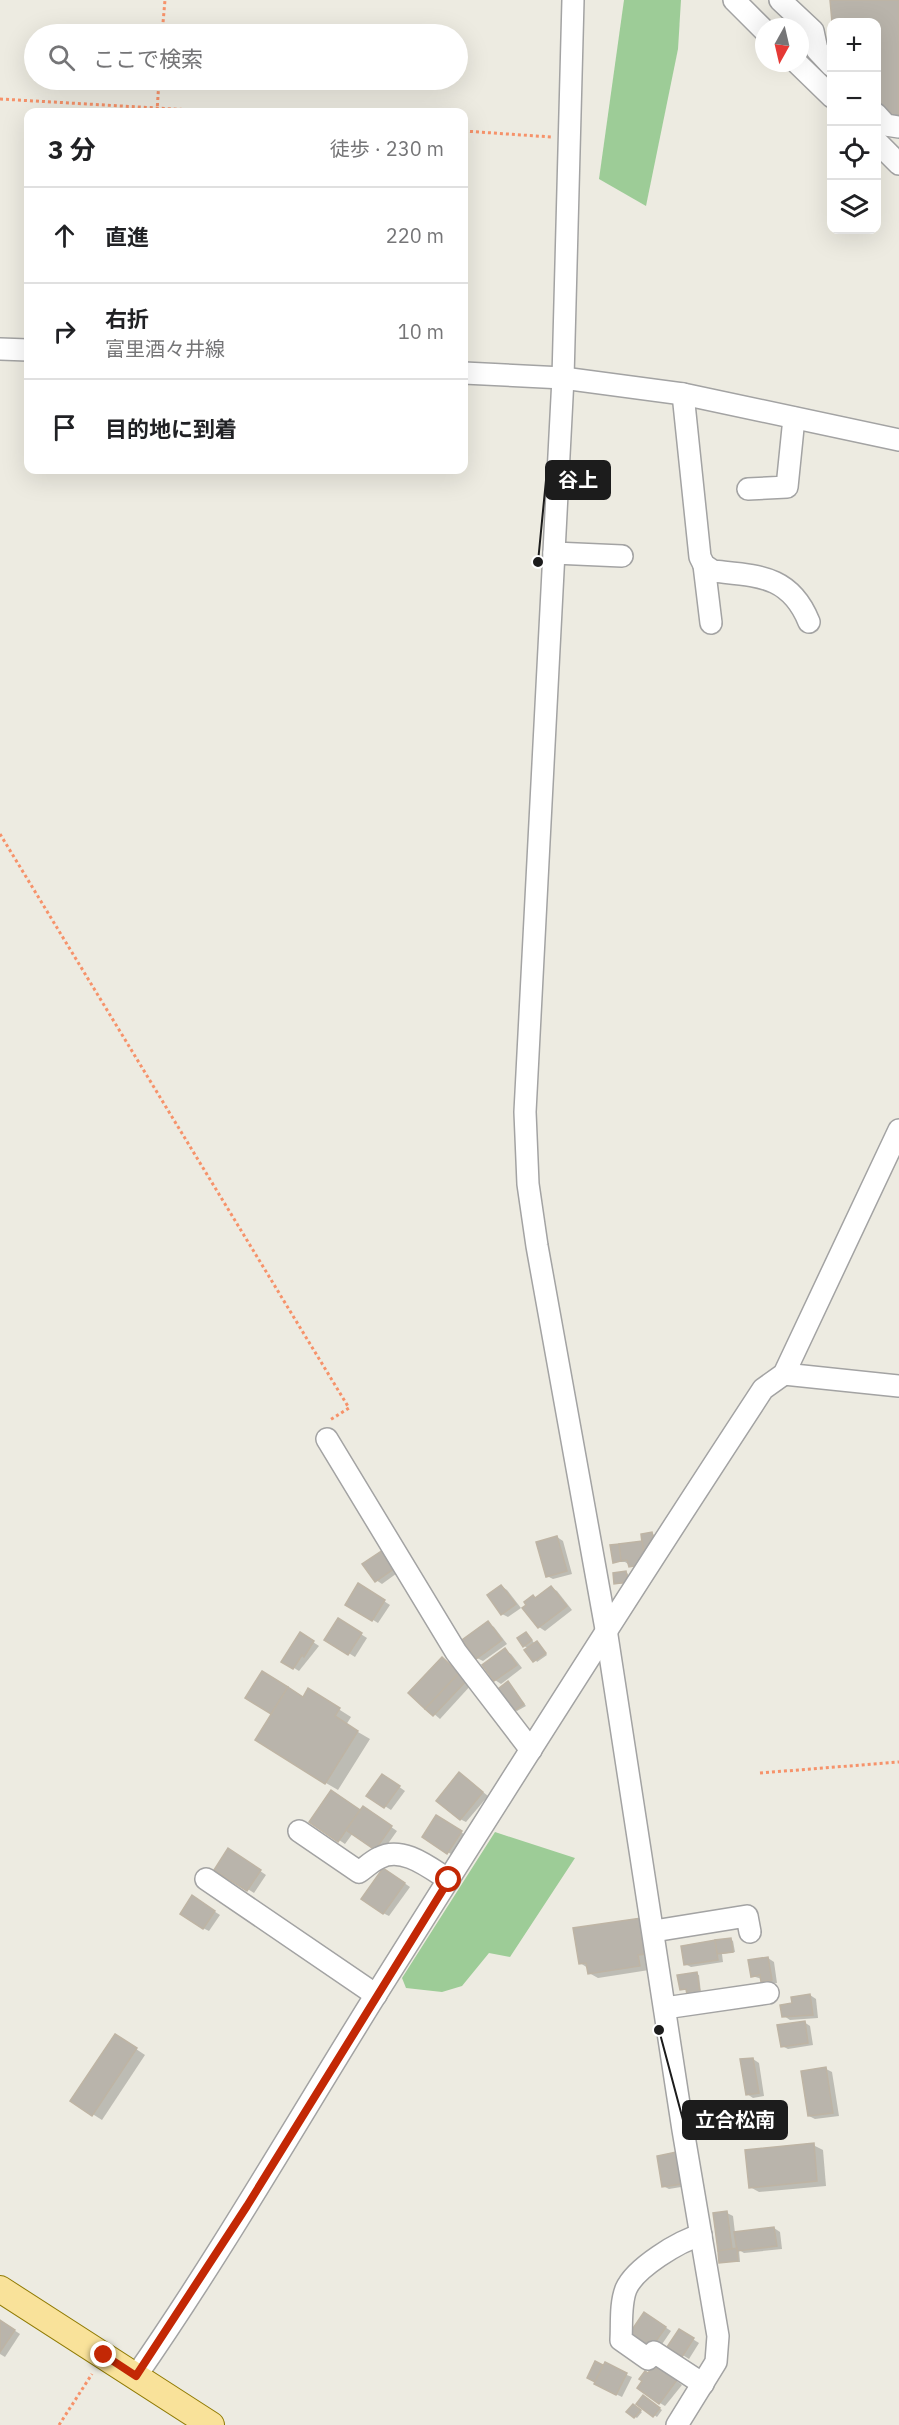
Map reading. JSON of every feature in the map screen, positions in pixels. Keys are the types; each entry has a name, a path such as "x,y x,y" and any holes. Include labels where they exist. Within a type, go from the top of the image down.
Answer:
{"main road":[{"path":"0,2289 211,2425"}],"street":[{"path":"573,0 563,378 525,1112 527,1172 537,1246 606,1629 718,2336 716,2362 677,2425"},
{"path":"734,0 755,21"},
{"path":"780,0 813,31 817,50 827,61"},
{"path":"806,72 827,93"},
{"path":"881,120 886,125 899,127"},
{"path":"881,146 899,164"},
{"path":"0,349 24,350"},
{"path":"468,373 563,378 683,394 899,440"},
{"path":"683,394 700,557 704,565 711,623"},
{"path":"747,489 787,487 794,418"},
{"path":"554,553 622,556"},
{"path":"704,565 712,571 776,581 792,593 803,607 809,622"},
{"path":"136,2376 247,2206 376,1995 606,1629 762,1389 784,1374 899,1130"},
{"path":"784,1374 899,1386"},
{"path":"327,1439 456,1652 531,1750"},
{"path":"299,1831 359,1872 380,1857 398,1855 416,1859 449,1880"},
{"path":"206,1879 376,1995"},
{"path":"654,1931 747,1916 750,1932"},
{"path":"665,2008 768,1994"},
{"path":"701,2235 671,2247 633,2279 624,2298 621,2340 648,2359 654,2352 703,2384"}],"path":[{"path":"163,24 165,0"},
{"path":"157,107 158,90"},
{"path":"0,99 171,108"},
{"path":"468,130 569,139"},
{"path":"0,834 349,1408 330,1420 327,1439"},
{"path":"760,1773 899,1762"},
{"path":"59,2425 104,2355"}],"green space":[{"path":"624,0 681,0 678,49 646,206 599,179"},
{"path":"495,1832 575,1858 510,1957 489,1953 462,1986 442,1992 406,1988 402,1978"}],"building":[{"path":"830,0 899,0 899,121 881,104 881,18 832,18"},
{"path":"652,1532 655,1549 643,1551 641,1534"},
{"path":"557,1536 567,1571 546,1577 536,1542"},
{"path":"642,1541 646,1564 629,1567 627,1560 621,1561 619,1544"},
{"path":"619,1544 621,1561 613,1563 610,1545"},
{"path":"383,1550 395,1568 375,1582 362,1564"},
{"path":"626,1571 628,1582 614,1584 613,1573"},
{"path":"358,1583 385,1600 372,1621 345,1605"},
{"path":"501,1585 516,1604 501,1615 487,1595"},
{"path":"551,1586 567,1606 538,1628 522,1608 526,1605 524,1602 533,1595 535,1598"},
{"path":"338,1618 362,1633 348,1655 324,1640"},
{"path":"488,1621 502,1640 476,1659 462,1640"},
{"path":"300,1632 314,1641 293,1669 281,1662"},
{"path":"526,1632 532,1640 523,1647 517,1638"},
{"path":"537,1641 546,1653 533,1662 524,1650"},
{"path":"505,1648 517,1665 494,1681 482,1665"},
{"path":"442,1657 459,1673 425,1709 408,1693"},
{"path":"262,1671 288,1687 271,1714 245,1698"},
{"path":"459,1673 467,1680 433,1716 425,1709"},
{"path":"508,1681 524,1704 514,1711 498,1689"},
{"path":"288,1687 303,1697 308,1688 340,1708 335,1716 358,1731 325,1784 255,1740"},
{"path":"459,1772 483,1792 460,1820 436,1801"},
{"path":"382,1774 400,1786 384,1808 366,1796"},
{"path":"331,1790 360,1810 338,1842 309,1822"},
{"path":"363,1806 392,1826 375,1850 346,1830"},
{"path":"436,1815 462,1831 447,1854 422,1837"},
{"path":"228,1848 261,1870 247,1891 214,1870"},
{"path":"383,1868 405,1883 383,1914 361,1899"},
{"path":"192,1895 215,1911 203,1929 180,1914"},
{"path":"641,1918 647,1954 638,1955 640,1966 588,1974 586,1963 579,1964 573,1928"},
{"path":"731,1938 733,1952 717,1954 715,1940"},
{"path":"715,1940 718,1960 684,1965 681,1946"},
{"path":"768,1957 772,1980 761,1982 760,1975 751,1977 748,1960"},
{"path":"697,1972 700,1993 687,1995 686,1989 680,1990 677,1975"},
{"path":"810,1994 813,2015 782,2017 780,2005 792,2003 791,1997"},
{"path":"805,2021 808,2043 781,2047 777,2025"},
{"path":"115,2034 137,2048 92,2116 70,2101"},
{"path":"753,2058 759,2093 746,2095 740,2059"},
{"path":"826,2067 833,2113 808,2116 801,2071"},
{"path":"814,2143 817,2181 749,2188 745,2150"},
{"path":"677,2152 682,2184 662,2187 657,2156"},
{"path":"727,2211 732,2249 718,2251 713,2213"},
{"path":"774,2227 777,2246 737,2251 734,2232"},
{"path":"737,2248 738,2261 719,2263 718,2251"},
{"path":"644,2312 666,2327 649,2351 627,2337"},
{"path":"0,2320 15,2330 0,2352"},
{"path":"679,2329 694,2338 682,2357 667,2347"},
{"path":"595,2361 603,2365 595,2382 587,2378"},
{"path":"605,2362 627,2373 616,2395 594,2384"},
{"path":"655,2364 677,2380 659,2404 637,2388 642,2381 639,2379 645,2371 648,2373"},
{"path":"643,2395 660,2408 653,2417 636,2404"},
{"path":"633,2404 641,2410 634,2418 626,2412"}],"place":[{"name":"谷上","path":"538,562"},
{"name":"立合松南","path":"659,2030"}],"route":[{"path":"104,2355 136,2376 247,2206 449,1880"}]}
